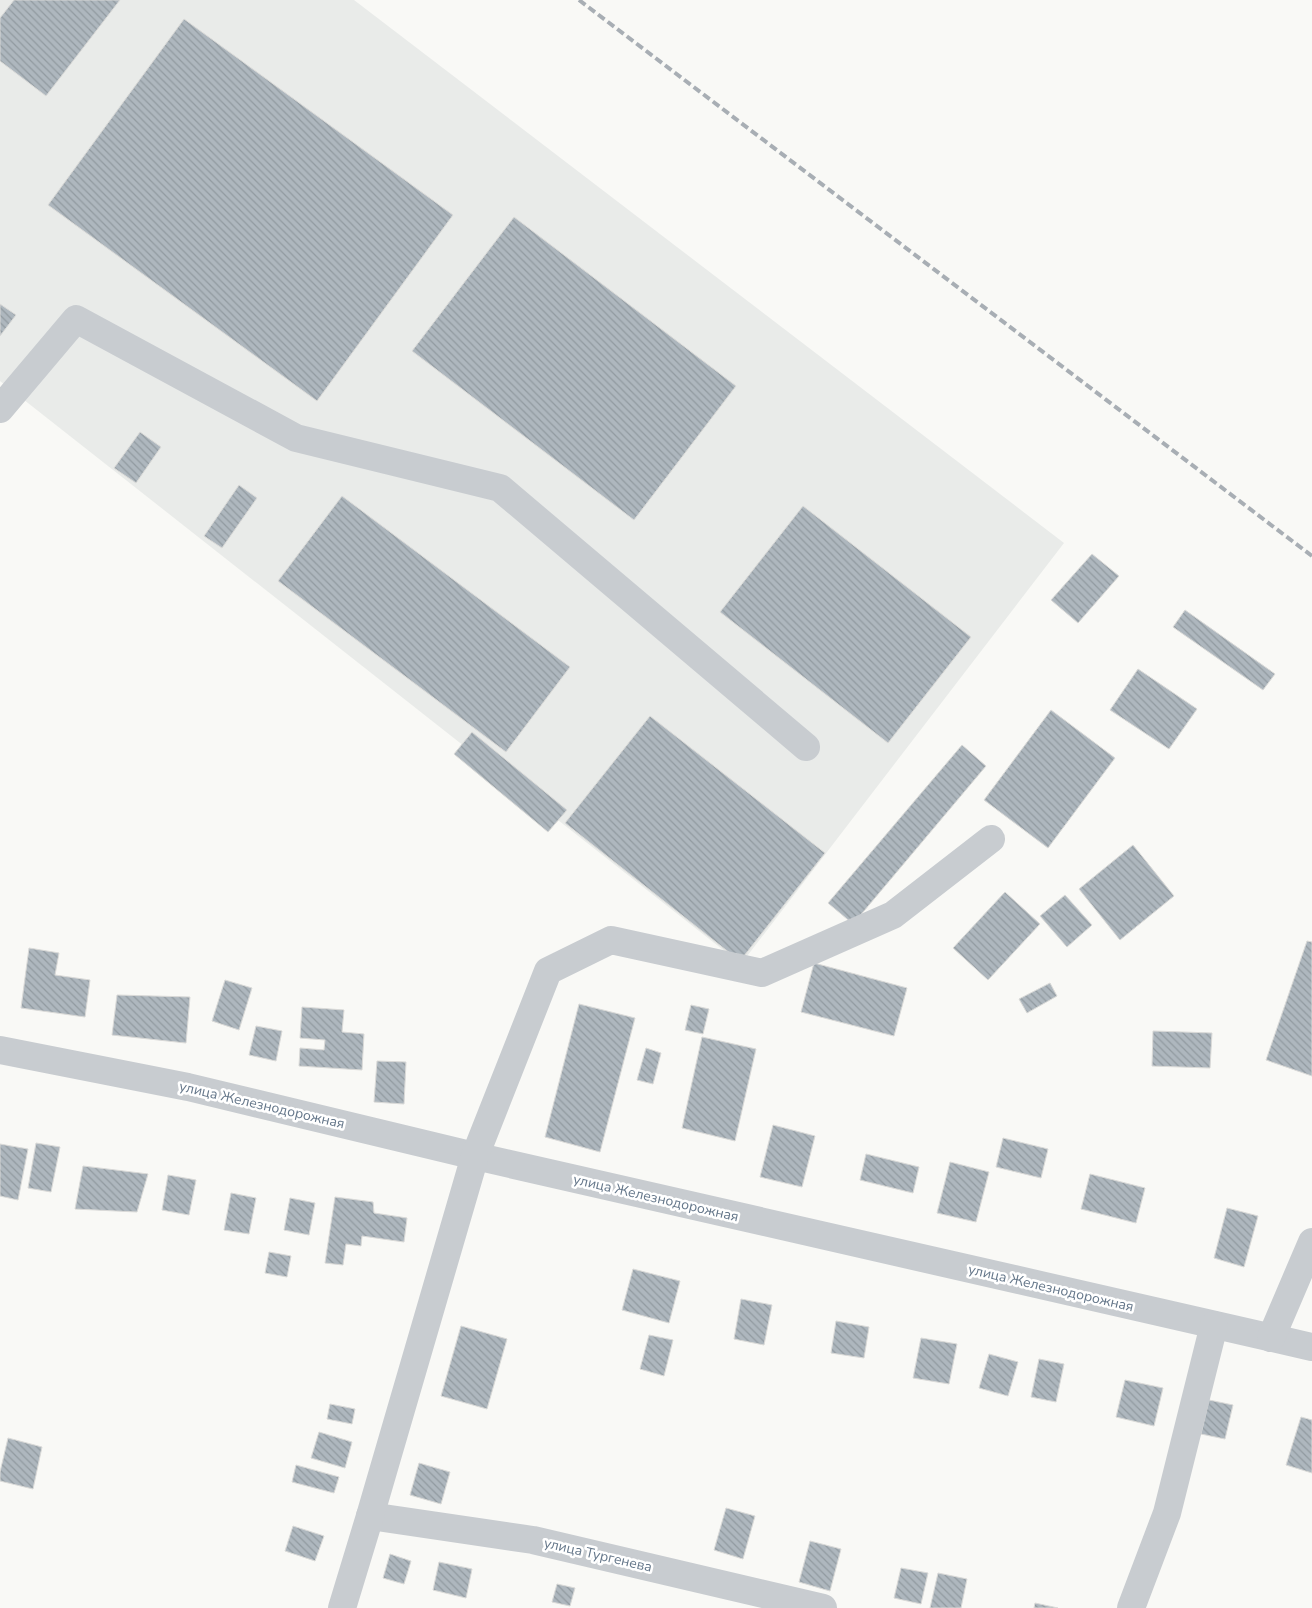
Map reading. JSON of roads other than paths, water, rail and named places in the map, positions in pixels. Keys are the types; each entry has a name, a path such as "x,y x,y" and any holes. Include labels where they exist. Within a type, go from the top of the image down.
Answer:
{"street":[{"path":"0,409 76,319 296,438 500,488 806,747"},
{"path":"342,1608 475,1156 548,971 611,940 762,973 893,915 991,839"},
{"name":"улица Железнодорожная","path":"0,1050 188,1087 475,1156 1312,1347"},
{"path":"1271,1338 1312,1242"},
{"path":"1131,1608 1167,1513 1214,1325"},
{"name":"улица Тургенева","path":"370,1516 533,1540 823,1608"}],"railway":[{"path":"579,0 1312,556"}]}
